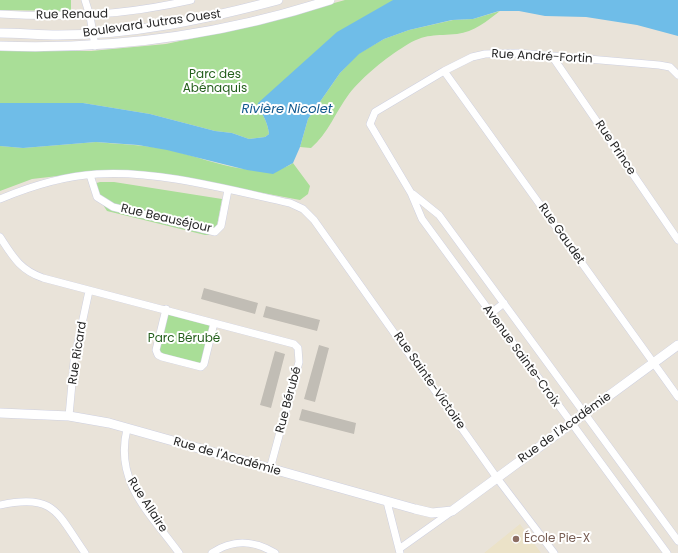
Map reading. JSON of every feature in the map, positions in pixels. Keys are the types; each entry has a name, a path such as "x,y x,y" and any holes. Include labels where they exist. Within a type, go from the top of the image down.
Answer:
{"street":[{"path":"85,0 90,16 95,46"},
{"name":"Rue Renaud","path":"0,14 35,16 90,16 148,10 190,0"},
{"name":"Boulevard Jutras Ouest","path":"0,33 58,35 93,33 177,23 219,15 278,0"},
{"name":"Boulevard Jutras Ouest","path":"0,46 95,46 176,38 219,30 330,0"},
{"name":"Rue André-Fortin","path":"370,124 375,112 444,70 472,57 496,52 664,66 670,67 678,75"},
{"name":"Rue Prince","path":"552,56 678,240"},
{"name":"Rue Gaudet","path":"444,70 678,397"},
{"name":"Avenue Sainte-Croix","path":"370,124 411,193 422,219 490,314 667,553"},
{"path":"0,199 31,186 90,175 119,174 163,177 228,190"},
{"name":"Rue Beauséjour","path":"90,175 97,197 113,207 215,232 221,226 228,190"},
{"name":"Rue Sainte-Victoire","path":"228,190 290,203 303,209 314,220 497,478 554,553"},
{"name":"Avenue Sainte-Croix","path":"411,193 439,215 678,542"},
{"name":"Rue Bérubé","path":"0,237 21,266 31,274 89,291 166,309 294,344 298,348 299,362 270,469"},
{"name":"Rue Ricard","path":"68,416 74,361 89,291"},
{"path":"490,314 504,303"},
{"path":"166,309 156,350 158,355 162,357 201,367 204,364 214,323"},
{"name":"Rue de l'Académie","path":"399,551 678,345"},
{"name":"Rue de l'Académie","path":"0,413 68,416 109,423 387,502 432,513 452,511"},
{"name":"Rue Allaire","path":"127,429 123,452 126,472 129,480 179,553"},
{"path":"0,505 33,500 53,508 85,553"},
{"path":"387,502 399,551"},
{"path":"212,553 230,543 241,542 252,543 275,553"}],"shaded area":[{"name":"École Pie-X","path":"520,524 541,553 484,553"}],"green space":[{"path":"0,0 71,0 71,11 0,10"},
{"name":"Parc des Abénaquis","path":"345,0 394,0 257,108 264,116 268,127 269,134 265,137 249,139 232,133 215,131 150,114 83,103 0,103 0,51 91,51 166,44 259,24"},
{"path":"500,11 480,26 469,31 457,34 425,37 412,42 398,51 375,68 354,88 322,136 311,148 300,147 308,119 340,73 358,54 384,39 409,30 453,20 473,19"},
{"path":"96,142 166,149 248,170 265,171 280,169 293,163 310,186 308,194 300,200 162,174 92,172 32,179 0,191 0,146 23,148"},
{"path":"100,182 114,182 222,199 216,231 213,235 205,235 107,211 92,188 93,184"},
{"name":"Parc Bérubé","path":"166,309 214,323 204,364 162,357 157,343"}],"water":[{"name":"Rivière Nicolet","path":"393,0 678,0 678,36 637,25 586,17 545,16 519,11 499,11 473,19 452,20 409,30 384,39 359,54 340,73 308,119 300,147 293,163 273,174 247,170 167,150 138,145 96,142 23,148 0,146 0,103 83,103 150,114 215,131 232,133 249,139 265,137 269,134 267,123 264,116 257,108 258,103 337,32"}],"building":[{"path":"204,288 258,303 255,314 201,299"},
{"path":"266,306 320,320 317,331 263,317"},
{"path":"319,345 329,348 315,402 304,399"},
{"path":"275,351 285,354 271,408 260,405"},
{"path":"302,409 356,423 354,434 299,420"}],"place":[{"name":"École Pie-X","path":"516,539"}]}
